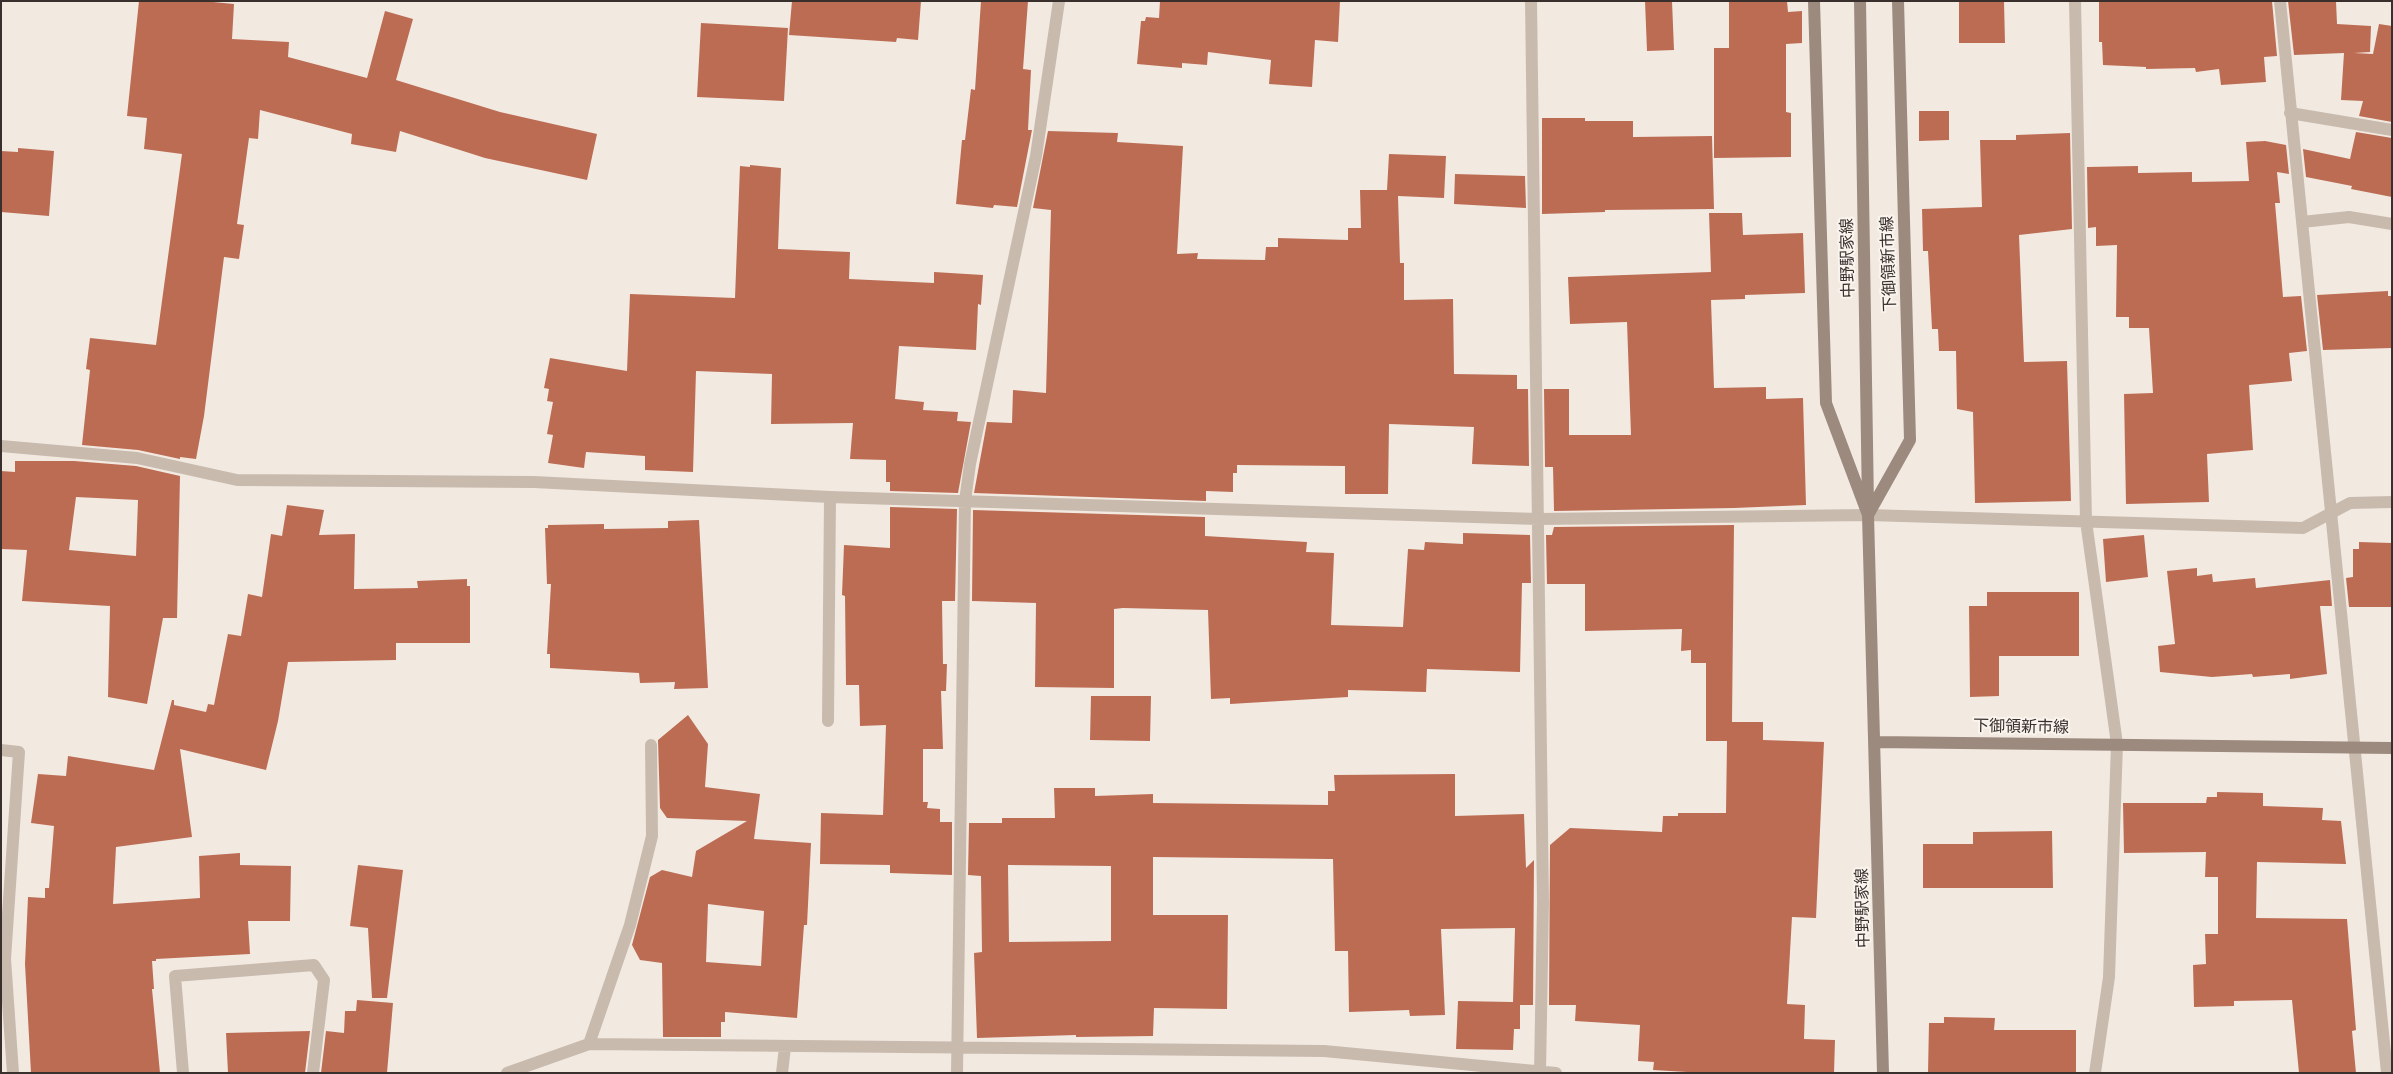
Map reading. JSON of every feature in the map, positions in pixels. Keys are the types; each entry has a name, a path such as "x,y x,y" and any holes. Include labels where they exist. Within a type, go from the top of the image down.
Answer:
{"main road":[{"path":"1814,1 1826,403 1868,515 1876,742"},
{"name":"中野駅家線","path":"1860,1 1868,515"},
{"name":"下御領新市線","path":"1868,515 1910,440 1898,1"},
{"name":"下御領新市線","path":"1876,742 2392,748"},
{"name":"中野駅家線","path":"1876,742 1883,1073"}],"street":[{"path":"957,1073 965,501 970,464 1036,156 1059,1"},
{"path":"1531,1 1542,902 1540,1072"},
{"path":"2075,1 2086,521 2117,744 2109,976 2095,1073"},
{"path":"2280,1 2386,1073"},
{"path":"2290,113 2392,130"},
{"path":"2302,222 2348,217 2392,224"},
{"path":"1,446 136,458 237,480 534,482 830,497 1538,520 1868,515 2303,528 2350,503 2392,502"},
{"path":"828,721 830,497"},
{"path":"589,1044 630,925 652,836 651,745"},
{"path":"1,750 19,752 5,959 13,1073"},
{"path":"183,1073 175,976 314,965 324,980 313,1073"},
{"path":"507,1073 589,1044 1324,1051 1556,1073"},
{"path":"782,1073 785,1047"}],"building":[{"path":"139,1 203,1 234,4 232,39 289,42 288,57 367,78 385,11 413,19 396,80 500,112 597,134 587,180 485,158 400,131 396,152 351,144 352,134 260,110 258,139 249,138 237,224 244,225 239,259 224,257 204,416 196,459 180,457 180,459 138,450 82,445 90,370 86,369 90,338 156,345 182,154 144,149 147,118 127,116"},
{"path":"792,1 921,1 918,40 897,38 896,42 789,35"},
{"path":"981,1 1028,1 1023,69 1031,70 1028,130 1032,130 1017,207 994,205 993,208 956,204 962,140 965,140 971,89 975,90"},
{"path":"1160,1 1340,1 1338,42 1315,40 1312,87 1269,84 1271,60 1208,52 1207,65 1182,63 1182,68 1137,64 1141,21 1145,21 1146,17 1159,18"},
{"path":"1645,1 1672,1 1674,50 1647,51"},
{"path":"1729,1 1787,1 1788,12 1802,11 1802,43 1786,44 1786,112 1791,113 1791,157 1714,158 1714,48 1729,48"},
{"path":"1959,1 2004,1 2005,43 1959,43"},
{"path":"2099,1 2272,1 2277,56 2264,57 2266,82 2221,85 2219,69 2196,72 2195,68 2146,69 2146,67 2103,65 2102,42 2099,42"},
{"path":"2288,1 2336,1 2337,24 2371,26 2370,52 2354,53 2373,54 2379,24 2392,26 2392,122 2359,116 2363,101 2341,100 2344,53 2294,55"},
{"path":"701,23 788,28 784,101 697,97"},
{"path":"1919,111 1949,111 1949,140 1919,141"},
{"path":"1542,118 1585,118 1585,121 1633,121 1633,137 1712,136 1714,209 1605,210 1605,212 1542,214"},
{"path":"1048,131 1118,133 1117,142 1183,146 1177,254 1198,253 1197,259 1265,260 1266,247 1278,247 1278,238 1348,240 1348,228 1361,228 1360,190 1387,190 1389,154 1446,156 1444,198 1398,196 1400,263 1404,263 1404,300 1453,299 1454,374 1517,375 1517,389 1528,389 1529,466 1472,464 1474,427 1389,424 1388,494 1345,494 1345,466 1237,465 1237,473 1233,473 1233,492 1206,491 1206,501 974,493 987,422 1012,423 1013,390 1046,393 1051,210 1033,208"},
{"path":"2356,132 2392,138 2392,197 2351,189 2352,186 2306,177 2303,149 2350,159"},
{"path":"2070,133 2072,229 2019,235 2024,362 2067,361 2071,501 1975,503 1973,412 1957,409 1956,351 1939,351 1938,329 1932,329 1928,251 1923,251 1922,209 1982,207 1980,140 2016,140 2016,135"},
{"path":"2265,141 2286,145 2289,174 2277,172 2280,203 2275,203 2283,297 2301,296 2307,351 2289,353 2292,381 2249,385 2253,450 2207,454 2209,502 2126,504 2124,394 2153,393 2149,328 2129,328 2129,317 2116,317 2117,245 2096,246 2096,227 2088,228 2087,167 2138,166 2138,173 2192,172 2192,182 2249,181 2246,142"},
{"path":"18,148 54,151 49,216 1,212 1,151 18,152"},
{"path":"750,165 781,168 778,249 850,252 849,279 934,283 934,272 983,275 981,305 978,304 976,350 899,346 895,399 924,402 923,410 958,412 957,421 971,422 958,493 890,491 890,482 886,482 886,460 850,459 853,423 771,424 772,374 696,371 693,472 645,470 645,456 586,452 584,468 548,463 553,435 547,434 553,402 547,401 549,389 544,388 550,358 627,371 630,294 735,298 740,166 750,167"},
{"path":"1455,174 1525,176 1526,208 1454,204"},
{"path":"1709,213 1742,213 1743,235 1803,233 1805,293 1745,295 1745,299 1711,300 1714,388 1766,387 1766,399 1803,398 1806,505 1554,511 1553,467 1545,467 1544,389 1569,389 1569,435 1631,435 1627,322 1570,324 1568,277 1711,272"},
{"path":"2388,291 2388,296 2392,296 2392,348 2323,350 2317,295"},
{"path":"15,461 74,461 136,466 180,476 177,618 163,618 147,704 108,697 110,606 22,601 27,550 1,549 1,471 15,472","holes":["76,497 138,500 136,556 69,550"]},
{"path":"287,505 324,510 319,535 355,534 354,589 418,588 417,581 467,579 467,586 470,586 470,643 396,643 396,660 288,662 278,721 266,770 180,749 192,837 116,847 113,904 200,898 199,856 240,853 240,865 291,866 290,921 248,921 250,954 156,959 156,961 152,961 154,989 152,989 160,1073 31,1073 25,964 28,897 45,898 45,888 49,888 54,826 31,823 38,774 66,776 68,756 154,770 172,700 174,700 174,705 206,712 208,704 214,705 228,634 241,636 248,594 262,597 271,534 282,536"},
{"path":"890,507 957,509 955,601 942,601 943,664 947,664 946,691 941,691 943,749 923,749 923,802 928,802 927,808 940,809 940,822 952,822 952,875 890,873 890,865 820,864 821,813 883,815 886,725 860,726 859,685 846,685 845,596 842,595 844,545 890,548"},
{"path":"973,510 1205,517 1205,536 1307,542 1306,552 1334,553 1331,625 1403,627 1408,549 1424,550 1425,542 1463,544 1463,533 1530,535 1531,583 1522,583 1520,672 1427,669 1426,692 1348,690 1348,697 1230,704 1230,698 1211,699 1208,610 1123,608 1114,609 1114,688 1035,687 1036,603 972,601"},
{"path":"699,520 708,688 674,689 675,682 640,683 639,673 550,668 550,654 547,654 551,584 547,584 545,528 548,528 548,525 604,524 604,529 668,528 668,521"},
{"path":"1734,525 1732,722 1763,722 1763,740 1824,742 1816,918 1792,917 1787,1004 1805,1005 1804,1039 1835,1040 1834,1073 1704,1073 1653,1070 1654,1062 1638,1061 1640,1025 1575,1021 1576,1005 1549,1005 1550,845 1570,828 1662,832 1663,816 1678,816 1678,813 1726,813 1727,741 1706,741 1706,663 1691,663 1691,650 1681,651 1682,629 1585,631 1585,584 1547,584 1546,535 1552,535 1554,527"},
{"path":"2144,535 2148,577 2106,582 2103,539"},
{"path":"2359,542 2392,543 2392,607 2349,607 2346,578 2353,577 2353,549 2359,549"},
{"path":"2197,568 2197,576 2212,574 2213,582 2255,578 2256,588 2330,580 2332,606 2320,606 2327,674 2290,679 2290,674 2253,677 2252,674 2212,677 2160,672 2158,646 2175,644 2167,571"},
{"path":"1987,592 2079,592 2079,656 1999,656 1999,696 1970,697 1969,606 1987,606"},
{"path":"1091,696 1151,696 1150,741 1090,740"},
{"path":"688,715 708,744 705,787 760,794 754,839 811,843 807,925 804,925 797,1018 725,1012 725,1022 721,1022 721,1037 663,1037 662,963 640,960 632,945 650,877 662,870 692,877 696,851 747,821 667,818 660,808 658,740","holes":["708,904 764,911 761,966 706,962"]},
{"path":"1455,774 1455,816 1524,814 1526,868 1534,860 1533,1005 1520,1005 1520,1029 1514,1029 1513,1050 1456,1049 1458,1001 1513,1002 1515,928 1441,929 1445,1015 1410,1016 1409,1010 1349,1012 1348,951 1335,951 1333,859 1153,857 1153,915 1228,915 1227,1009 1154,1008 1153,1036 1076,1037 1076,1035 977,1038 974,953 982,952 981,876 968,875 969,823 1002,823 1002,818 1055,818 1054,788 1095,788 1095,796 1153,794 1153,803 1328,805 1328,791 1335,791 1334,775","holes":["1008,865 1111,866 1111,941 1009,942"]},
{"path":"2217,792 2263,793 2263,806 2323,808 2322,820 2341,821 2346,864 2257,862 2256,918 2347,919 2356,1030 2352,1031 2356,1073 2299,1073 2292,1000 2234,1001 2234,1006 2194,1007 2193,965 2206,964 2205,934 2218,934 2218,877 2205,877 2206,852 2124,853 2123,803 2206,803 2207,797 2217,797"},
{"path":"2052,831 2053,888 1923,888 1923,844 1973,844 1973,832"},
{"path":"358,865 403,870 387,998 372,998 368,928 350,926"},
{"path":"357,1000 393,1003 387,1073 321,1073 326,1031 344,1033 345,1011 356,1011"},
{"path":"1944,1017 1995,1018 1994,1030 2076,1030 2076,1073 1928,1073 1929,1023 1944,1023"},
{"path":"310,1031 305,1073 228,1073 226,1033"}]}
